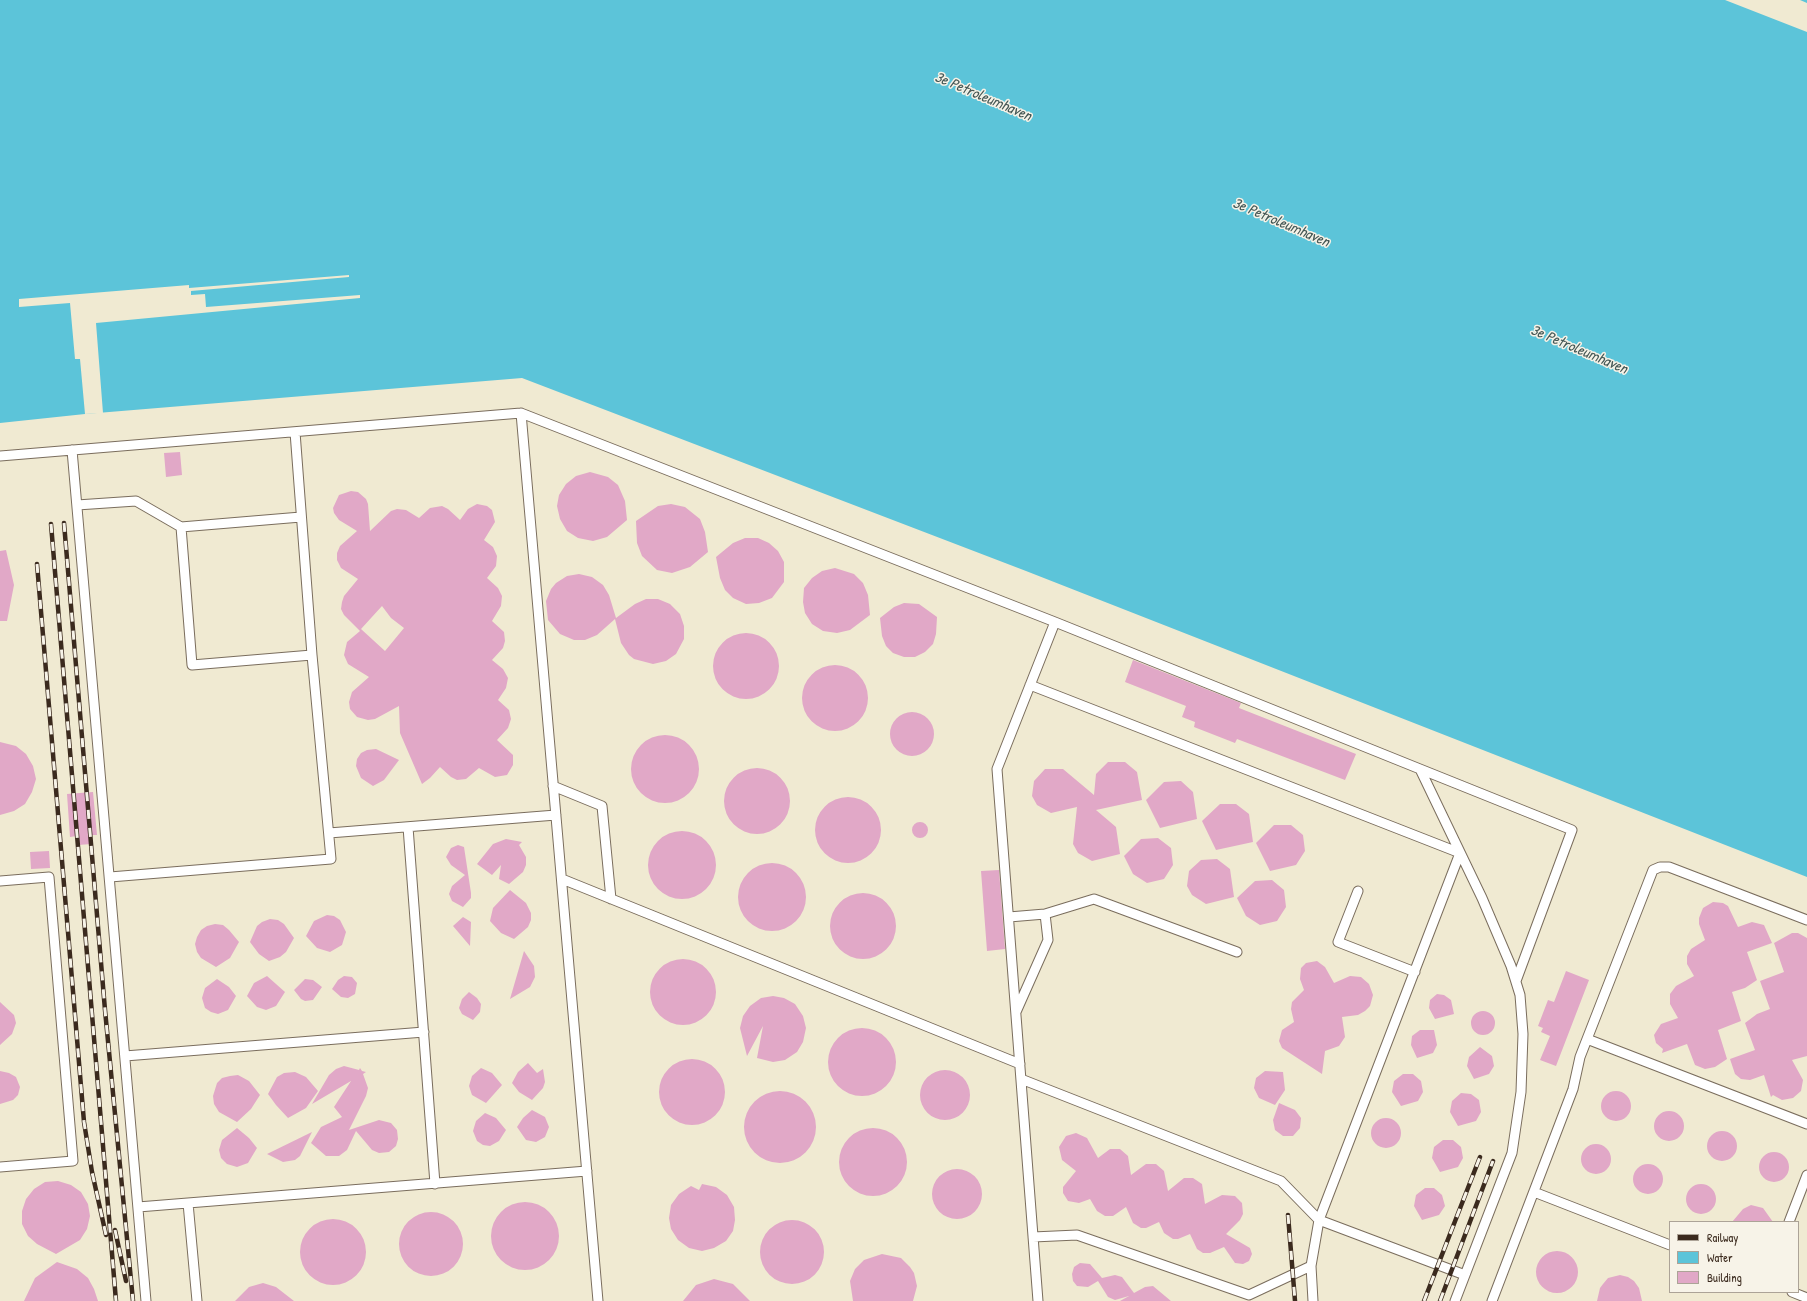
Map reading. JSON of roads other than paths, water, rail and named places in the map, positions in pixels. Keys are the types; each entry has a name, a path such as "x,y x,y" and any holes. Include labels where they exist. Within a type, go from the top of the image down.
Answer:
{"lane":[{"path":"521,413 598,1301"},
{"path":"0,456 521,413 1055,622 1572,830 1516,981"},
{"path":"110,877 331,859 312,655 295,432"},
{"path":"72,450 146,1301"},
{"path":"77,504 136,501 181,527 301,517"},
{"path":"181,527 192,665 312,655"},
{"path":"1038,1301 997,769 1055,622"},
{"path":"1030,685 1460,853"},
{"path":"1420,769 1482,898 1516,981 1520,995 1523,1034 1521,1092 1512,1154 1455,1301"},
{"path":"553,786 602,806 611,899"},
{"path":"329,833 556,815"},
{"path":"408,827 435,1184"},
{"path":"1313,1301 1311,1266 1319,1220 1460,853"},
{"path":"1492,1301 1573,1089 1580,1057 1653,870 1669,867 1807,920"},
{"path":"0,881 49,877 73,1161 0,1167"},
{"path":"562,879 1020,1064"},
{"path":"1358,891 1338,942 1415,972"},
{"path":"1008,917 1045,914 1094,899 1237,952"},
{"path":"1016,1013 1048,940 1045,914"},
{"path":"125,1056 424,1032"},
{"path":"1587,1040 1807,1124"},
{"path":"1021,1079 1281,1181 1319,1220 1465,1275"},
{"path":"138,1207 587,1172"},
{"path":"1789,1221 1807,1175"},
{"path":"1534,1192 1669,1245"},
{"path":"188,1203 197,1301"},
{"path":"1033,1237 1077,1235 1249,1295 1311,1266"},
{"path":"1794,1293 1807,1298"}],"water":[{"name":"3e Petroleumhaven","path":"0,0 1807,0 1807,877 1026,571 522,378 85,414 0,423"}],"railway":[{"path":"64,523 105,1010 133,1301"},
{"path":"51,524 116,1301"},
{"path":"37,564 84,1122 92,1172 106,1235"},
{"path":"1424,1301 1480,1157"},
{"path":"1440,1301 1493,1161"},
{"path":"1288,1215 1295,1301"},
{"path":"115,1230 126,1281"}]}
